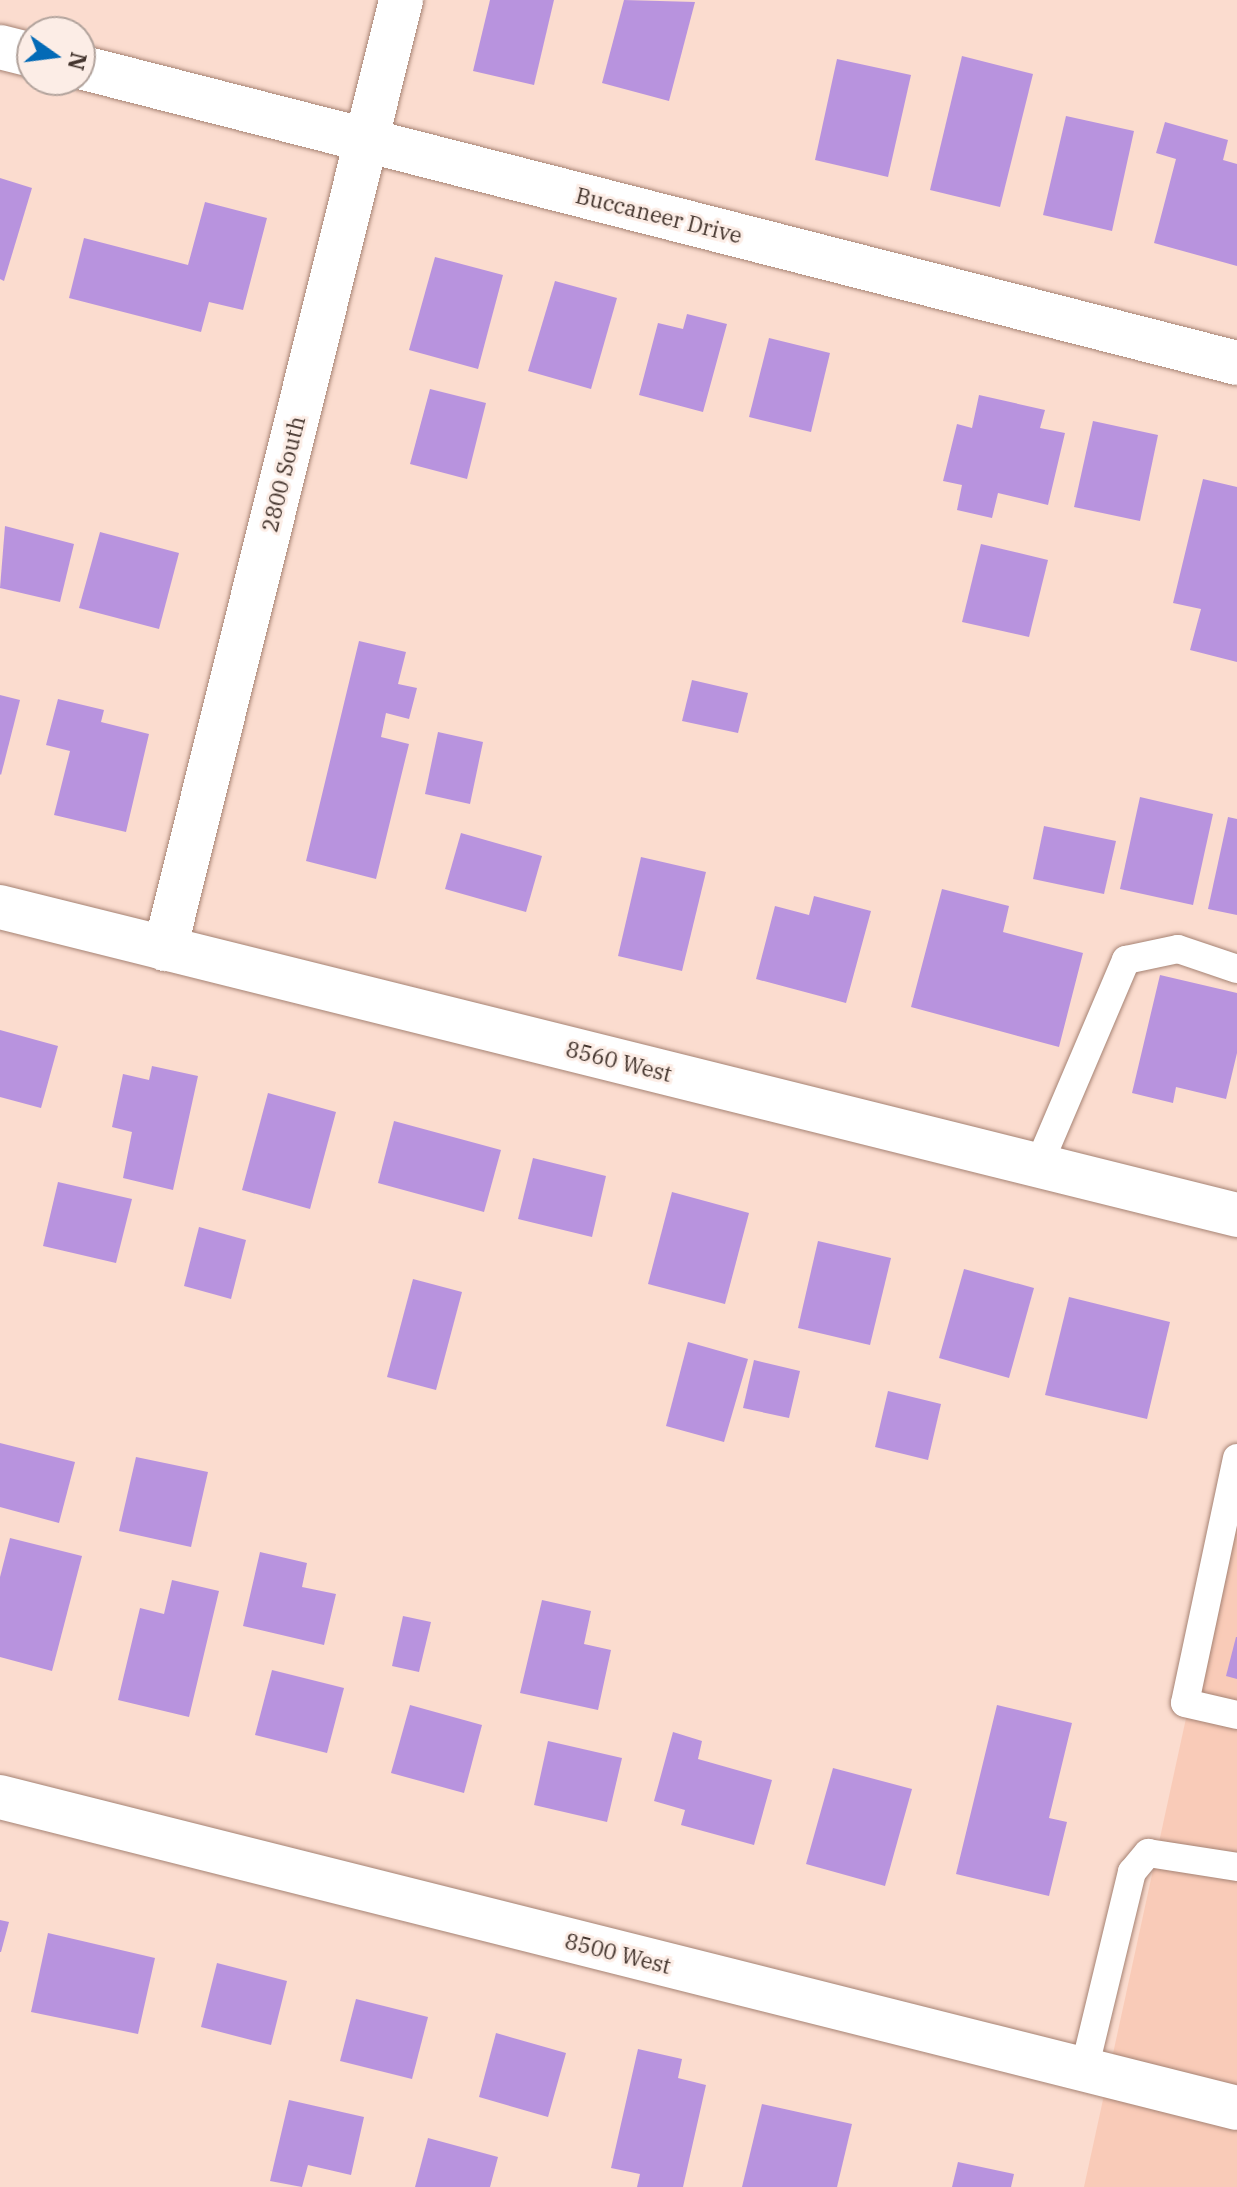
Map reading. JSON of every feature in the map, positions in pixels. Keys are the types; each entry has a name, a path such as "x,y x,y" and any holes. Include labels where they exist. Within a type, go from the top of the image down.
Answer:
{"street":[{"name":"2800 South","path":"165,949 401,0"},
{"name":"Buccaneer Drive","path":"96,71 1237,363"},
{"name":"8560 West","path":"0,907 1237,1215"},
{"name":"8500 West","path":"0,1797 1237,2108"}],"lane":[{"path":"1039,1164 1126,960 1178,949 1237,969"},
{"path":"1237,1458 1185,1703 1237,1715"},
{"path":"1084,2070 1132,1872 1148,1853 1237,1867"}],"shaded area":[{"path":"1237,1484 1237,2187 1084,2187"}],"building":[{"path":"490,0 554,0 534,85 473,71"},
{"path":"624,0 695,2 669,101 602,83"},
{"path":"962,56 1033,74 1000,207 930,190"},
{"path":"837,59 911,75 888,177 815,160"},
{"path":"1066,116 1134,131 1112,231 1043,215"},
{"path":"1165,122 1228,140 1223,160 1237,164 1237,266 1154,243 1176,159 1156,153"},
{"path":"0,178 32,188 4,281 0,279"},
{"path":"205,202 267,218 243,310 209,302 201,332 69,298 84,238 188,265"},
{"path":"435,257 503,275 478,369 409,350"},
{"path":"555,281 617,298 591,389 528,371"},
{"path":"687,314 727,324 703,412 639,395 658,323 683,329"},
{"path":"769,338 830,353 811,432 749,417"},
{"path":"430,389 486,403 467,479 410,464"},
{"path":"979,395 1045,410 1040,428 1065,433 1048,505 998,493 992,518 957,510 962,485 943,481 957,424 972,428"},
{"path":"1093,421 1158,435 1140,521 1074,507"},
{"path":"1203,479 1237,487 1237,662 1190,650 1201,609 1173,603"},
{"path":"5,526 74,544 60,602 0,588"},
{"path":"100,532 179,553 159,629 79,608"},
{"path":"981,544 1048,560 1029,637 962,622"},
{"path":"359,641 406,652 398,684 417,688 409,719 386,713 381,737 409,744 376,879 306,861"},
{"path":"692,680 748,693 738,733 682,721"},
{"path":"0,695 20,700 1,775 0,774"},
{"path":"58,699 104,710 101,722 149,734 126,832 54,815 70,751 46,745"},
{"path":"438,732 483,742 470,804 425,794"},
{"path":"1140,797 1213,814 1193,905 1120,889"},
{"path":"1228,817 1237,819 1237,915 1208,909"},
{"path":"1044,826 1116,841 1104,894 1033,879"},
{"path":"461,833 542,856 526,912 445,889"},
{"path":"641,857 706,872 682,971 618,956"},
{"path":"942,889 1009,906 1003,932 1083,953 1059,1047 911,1007"},
{"path":"814,896 871,911 846,1003 756,979 775,906 809,915"},
{"path":"1160,975 1237,993 1237,1053 1226,1099 1176,1087 1173,1103 1132,1093"},
{"path":"0,1030 58,1046 41,1108 0,1097"},
{"path":"152,1066 198,1076 173,1190 123,1178 132,1132 112,1127 123,1074 149,1080"},
{"path":"268,1093 336,1112 310,1209 242,1190"},
{"path":"394,1121 501,1150 484,1212 378,1183"},
{"path":"533,1158 606,1176 592,1237 518,1219"},
{"path":"58,1182 132,1199 116,1263 43,1246"},
{"path":"672,1192 749,1213 725,1304 648,1284"},
{"path":"199,1227 246,1240 231,1299 184,1286"},
{"path":"818,1241 891,1258 870,1345 798,1328"},
{"path":"964,1269 1034,1288 1009,1378 939,1358"},
{"path":"413,1279 462,1292 436,1390 387,1377"},
{"path":"1069,1297 1170,1322 1147,1419 1045,1395"},
{"path":"688,1342 748,1359 724,1442 666,1426"},
{"path":"754,1360 800,1371 789,1418 743,1408"},
{"path":"888,1391 941,1404 928,1460 875,1447"},
{"path":"0,1443 75,1462 59,1523 0,1507"},
{"path":"136,1457 208,1472 191,1547 119,1531"},
{"path":"10,1538 82,1556 52,1671 0,1657 0,1577"},
{"path":"260,1552 307,1563 302,1587 336,1594 324,1645 243,1626"},
{"path":"172,1580 219,1591 189,1717 118,1700 140,1608 164,1614"},
{"path":"542,1600 591,1611 584,1644 611,1650 598,1710 520,1693"},
{"path":"403,1616 431,1622 419,1672 392,1666"},
{"path":"1237,1637 1237,1679 1226,1676"},
{"path":"272,1670 344,1688 327,1753 255,1735"},
{"path":"410,1705 482,1725 464,1793 391,1773"},
{"path":"997,1705 1072,1723 1049,1818 1067,1822 1049,1896 956,1874"},
{"path":"673,1732 702,1741 698,1759 772,1780 754,1845 681,1825 685,1810 654,1801"},
{"path":"548,1741 622,1758 607,1822 534,1805"},
{"path":"833,1768 912,1789 885,1886 806,1864"},
{"path":"0,1920 9,1922 1,1952 0,1952"},
{"path":"48,1933 155,1958 138,2034 31,2012"},
{"path":"217,1963 287,1981 271,2045 201,2027"},
{"path":"356,1999 428,2017 412,2079 340,2061"},
{"path":"496,2033 566,2053 548,2117 479,2097"},
{"path":"638,2049 682,2059 678,2078 706,2085 683,2187 637,2187 640,2174 611,2168"},
{"path":"289,2100 364,2117 351,2175 308,2165 302,2187 270,2181"},
{"path":"762,2104 852,2124 837,2187 742,2187"},
{"path":"428,2138 498,2157 490,2187 415,2187"},
{"path":"958,2162 1014,2174 1011,2187 952,2187"}]}
